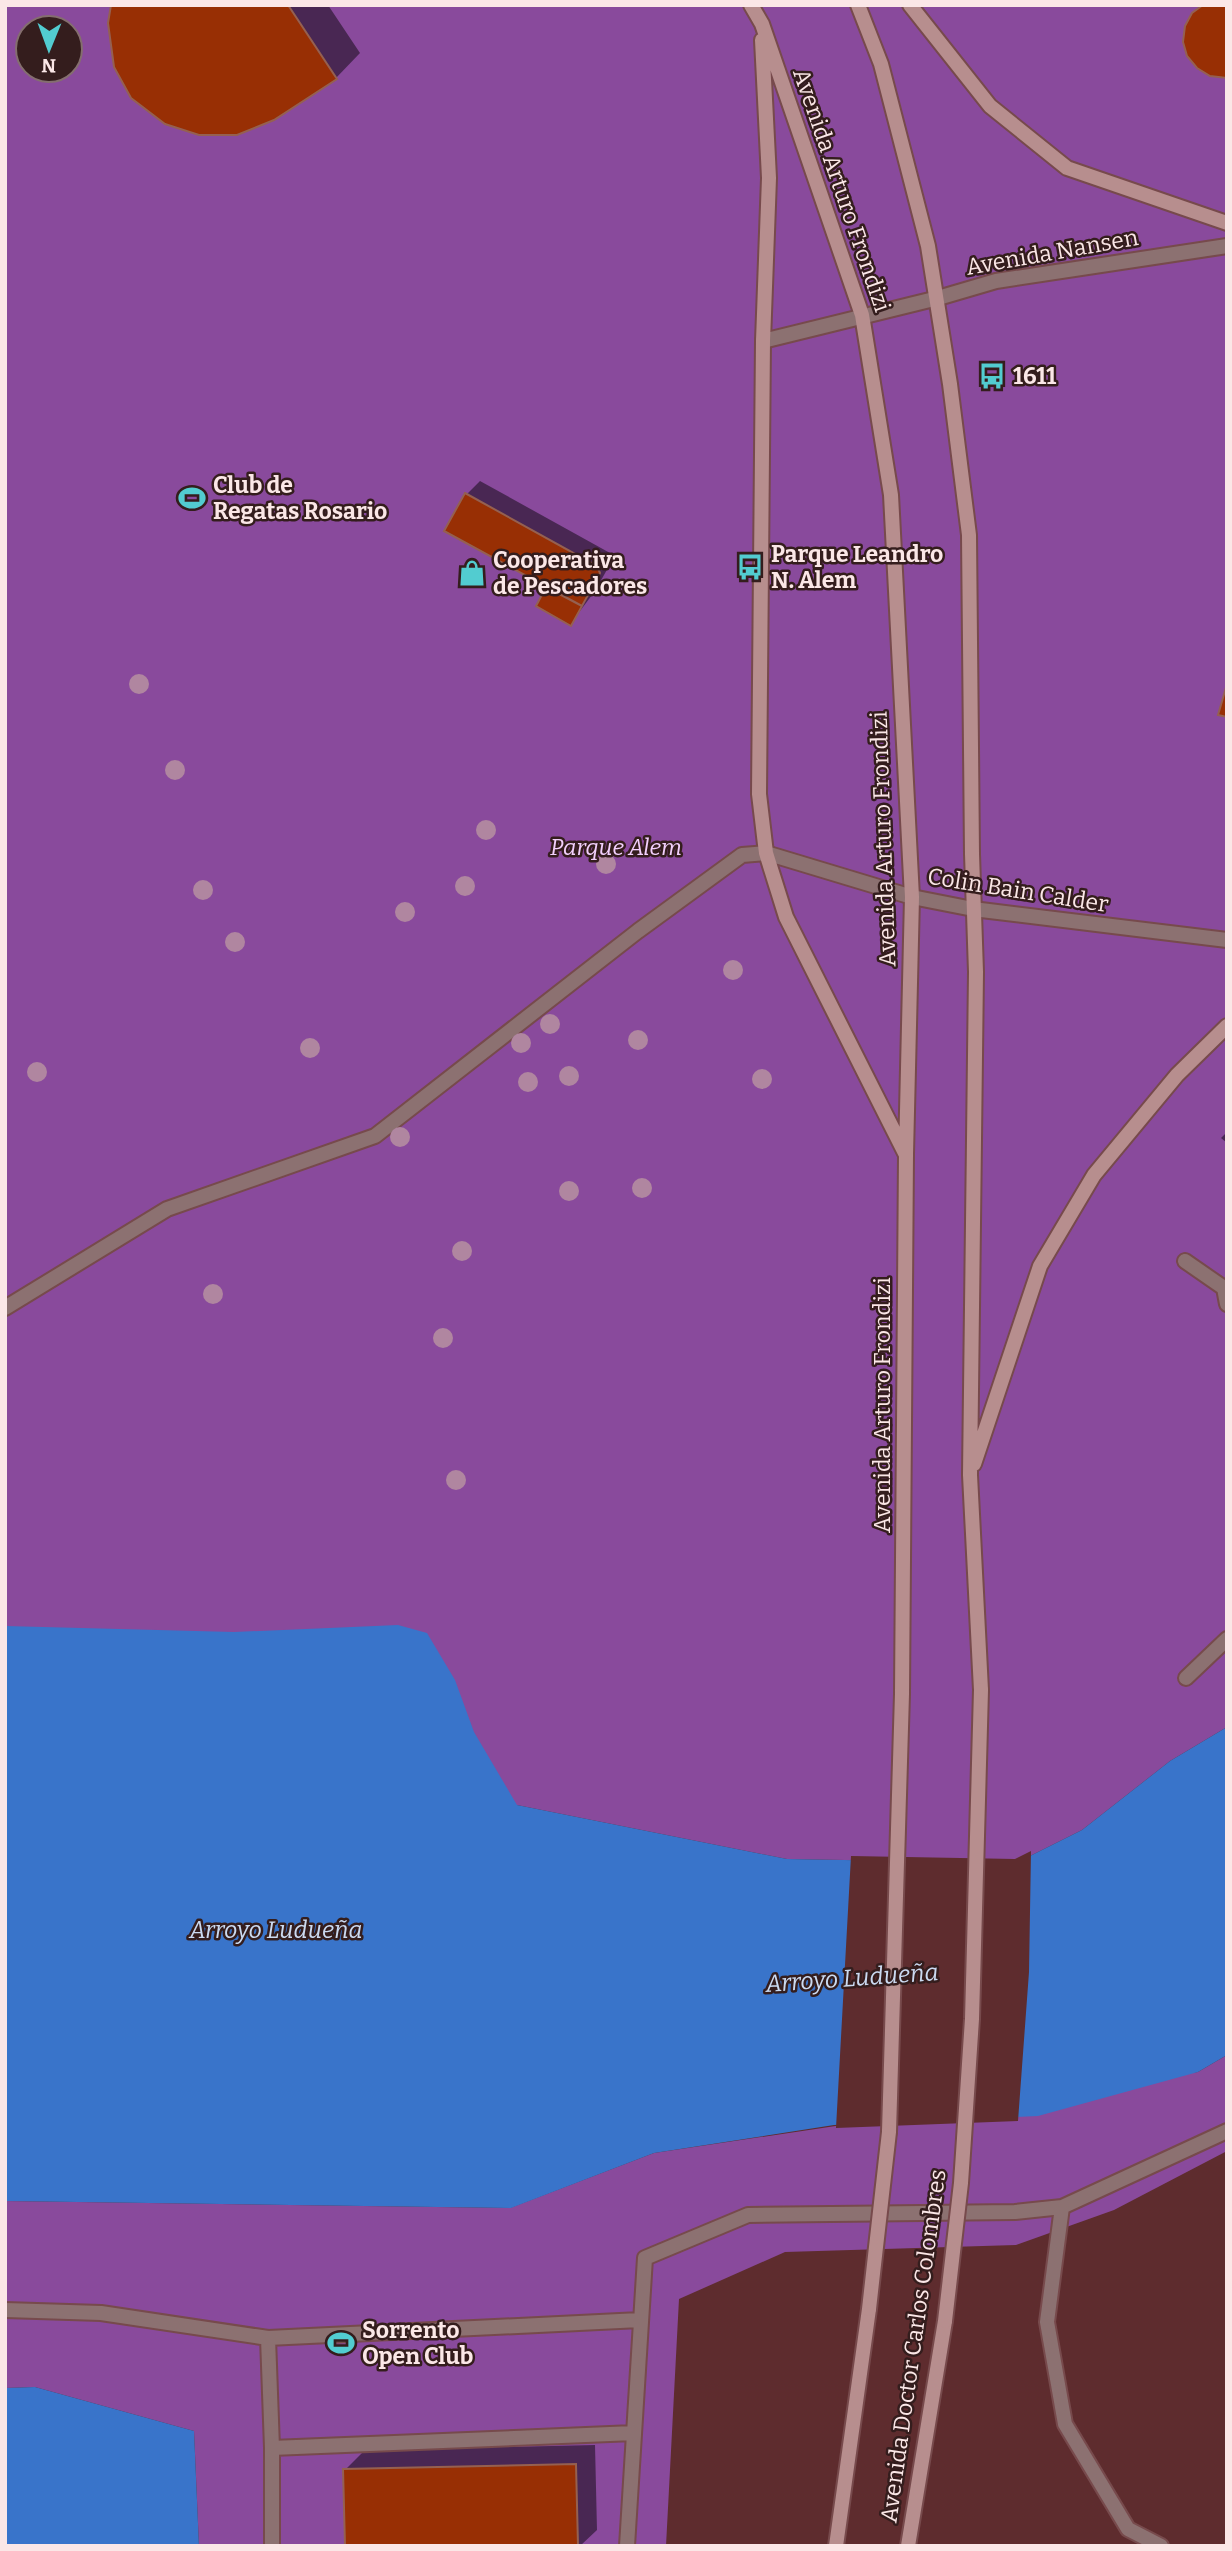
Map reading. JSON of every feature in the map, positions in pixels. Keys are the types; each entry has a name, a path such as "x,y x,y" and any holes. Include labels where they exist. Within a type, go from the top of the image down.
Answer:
{"main road":[{"name":"Avenida Arturo Frondizi","path":"751,5 762,24 862,315 891,495 912,897 906,1154 902,1694 889,2132 869,2309 836,2546"},
{"path":"858,5 881,64 928,246 969,536 976,986 970,1475"},
{"path":"910,5 990,106 1067,167 1227,223"},
{"path":"762,24 769,178 763,341 758,794 766,853 786,917 906,1154"},
{"path":"970,1475 1040,1266 1094,1175 1177,1075 1227,1027"},
{"name":"Avenida Doctor Carlos Colombres","path":"908,2546 945,2321 961,2183 972,2019 981,1690 970,1475"}],"street":[{"name":"Avenida Nansen","path":"763,341 996,281 1227,246"},
{"name":"Colin Bain Calder","path":"766,853 912,897 973,909 1227,940"},
{"path":"5,1308 167,1209 375,1136 638,931 742,855 766,853"},
{"path":"1185,1261 1225,1287 1227,1304"},
{"path":"1186,1678 1227,1639"},
{"path":"627,2546 645,2258 748,2215 1015,2212 1062,2207 1227,2131"},
{"path":"1062,2207 1047,2322 1065,2424 1129,2529 1161,2546"},
{"path":"5,2310 101,2313 268,2338 640,2320"},
{"path":"268,2338 272,2546"},
{"path":"272,2448 634,2432"}],"green space":[{"name":"Parque Alem","path":"5,5 1227,5 1227,1727 1170,1761 1082,1830 1016,1863 787,1859 517,1805 5,1830"},
{"name":"Sorrento Open Club","path":"1227,2055 1227,2151 1114,2210 1016,2245 785,2252 679,2299 666,2546 199,2546 194,2431 35,2387 5,2388 5,2201 510,2208 654,2153 1198,2072"}],"water":[{"name":"Arroyo Ludueña","path":"398,1625 427,1633 455,1680 474,1732 517,1805 787,1859 1016,1863 1082,1830 1170,1761 1227,1727 1227,2055 1198,2072 1038,2116 834,2125 654,2153 511,2208 5,2201 5,1626 234,1632"},
{"path":"35,2387 194,2431 199,2546 5,2546 5,2388"}],"pier":[{"path":"1031,1851 1029,1972 1018,2121 836,2128 851,1856 1015,1859"}],"building":[{"path":"111,5 288,5 337,79 274,120 237,135 199,135 165,124 131,98 114,67 108,23"},
{"path":"1203,5 1227,5 1227,78 1210,76 1197,68 1187,56 1183,42 1185,26 1192,13"},
{"path":"465,493 597,566 600,573 582,606 444,531"},
{"path":"546,587 582,606 571,626 536,606"},
{"path":"1227,684 1227,717 1218,715"},
{"path":"576,2464 578,2546 345,2546 343,2469"}],"place":[{"name":"1611","path":"992,376"},
{"name":"Club de Regatas Rosario","path":"192,498"},
{"name":"Parque Leandro N. Alem","path":"750,567"},
{"name":"Cooperativa de Pescadores","path":"472,573"},
{"name":"Sorrento Open Club","path":"341,2343"}]}
